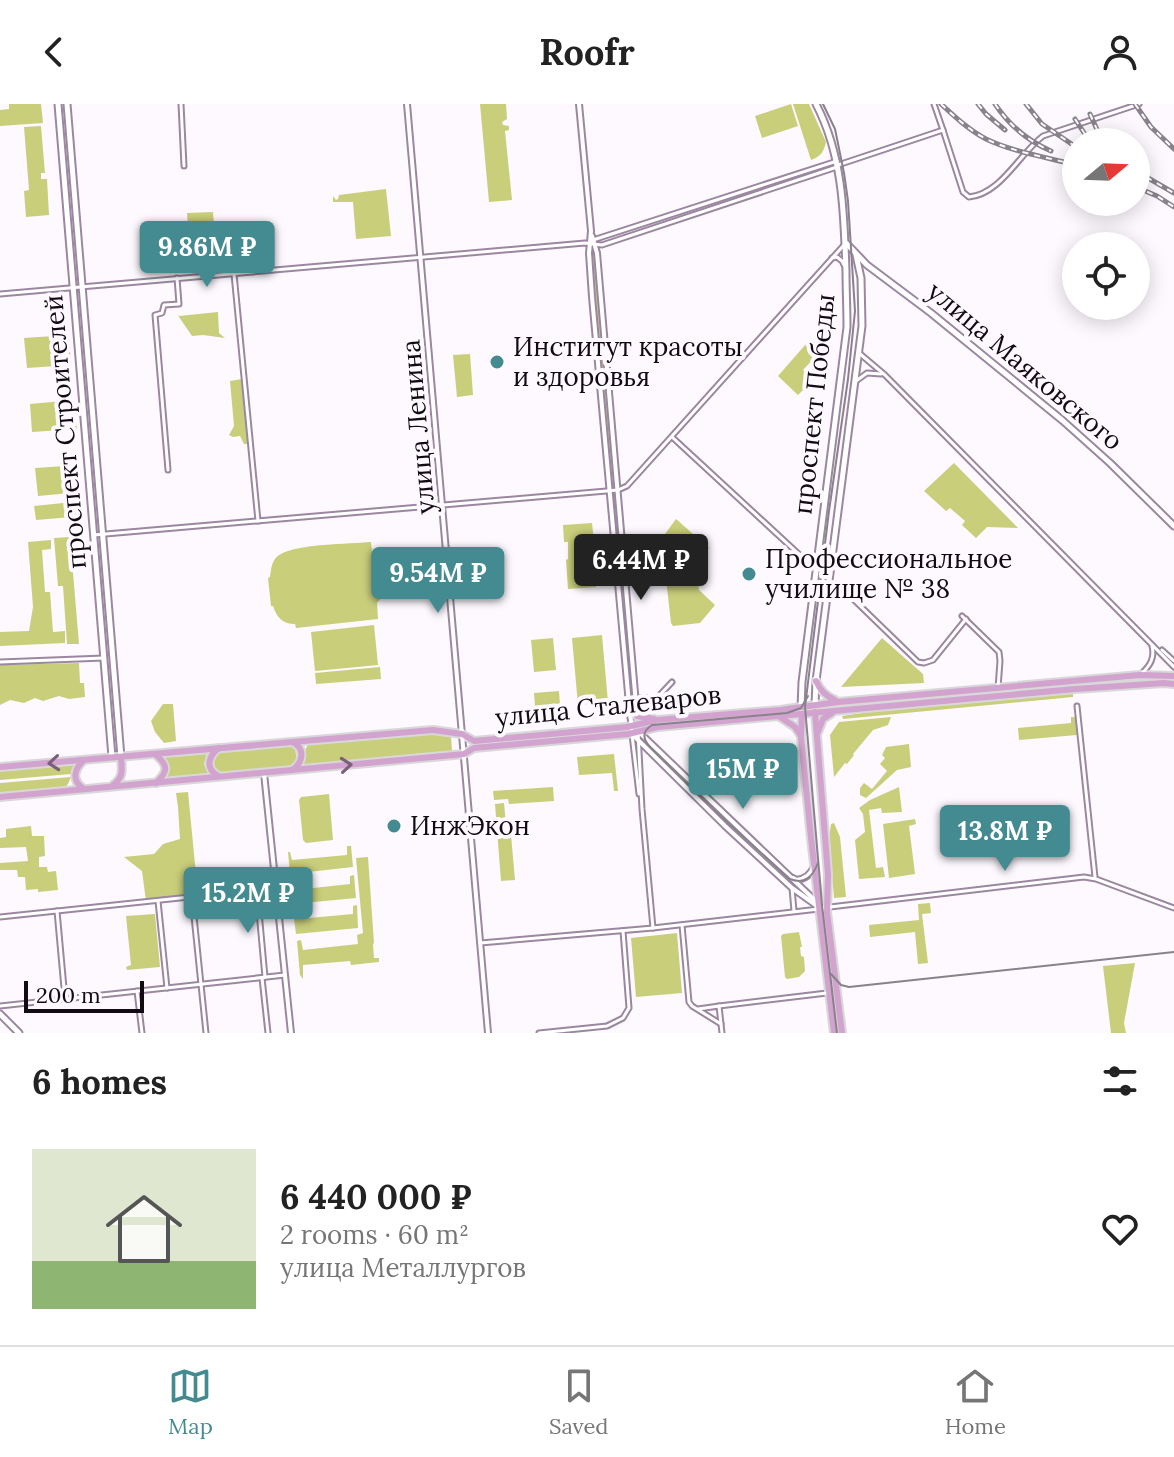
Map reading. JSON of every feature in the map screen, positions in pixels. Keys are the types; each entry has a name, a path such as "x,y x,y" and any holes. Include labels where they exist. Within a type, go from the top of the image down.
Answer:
{"main road":[{"name":"проспект Строителей","path":"58,104 112,757"},
{"name":"проспект Строителей","path":"67,104 121,757"},
{"name":"проспект Победы","path":"816,104 838,164 846,243 847,327 802,682 801,737 817,887 824,908 842,1033"},
{"name":"улица Маяковского","path":"846,243 856,255 1062,420 1174,526"},
{"name":"проспект Победы","path":"824,908 828,887 815,714 816,681 859,353 863,310 856,255"},
{"path":"861,278 864,271 875,270"},
{"name":"улица Сталеваров","path":"0,767 433,730 462,734 474,741 635,726 658,727 780,717 815,705 838,702 1140,675 1174,676"},
{"path":"816,681 828,697 838,702"},
{"name":"улица Сталеваров","path":"0,797 464,754 474,748 635,726 657,720 802,711 815,714 1075,689 1174,684"},
{"path":"817,735 823,719 838,711"},
{"path":"780,717 795,727 801,737"},
{"path":"291,742 297,744 301,755 299,764 292,770"},
{"path":"219,748 210,757 209,764 212,772 222,777"},
{"path":"155,754 166,768 164,776 156,783"},
{"path":"110,787 121,778 121,757"},
{"path":"84,760 75,775 78,785 86,790"},
{"path":"817,887 822,891 828,887"},
{"name":"проспект Победы","path":"834,992 834,1033"},
{"path":"0,1014 19,1033"}],"street":[{"path":"181,104 184,166"},
{"name":"улица Ленина","path":"407,104 488,1033"},
{"path":"579,104 610,490 653,928"},
{"path":"934,104 963,192 969,197 992,189 1043,136 1139,104"},
{"path":"0,294 591,242 943,130"},
{"path":"591,242 602,245 838,164"},
{"path":"716,200 718,207"},
{"path":"591,242 599,267 642,809"},
{"path":"94,535 618,490 627,486 846,243"},
{"path":"832,258 837,257 846,269"},
{"path":"234,274 258,521"},
{"path":"168,470 155,315 162,313 164,305 179,304 177,278"},
{"path":"859,353 885,375 1174,667"},
{"path":"856,381 867,373 885,375"},
{"path":"671,437 816,570"},
{"path":"828,588 841,589 850,596 918,662 933,660 964,618 999,652 998,688"},
{"path":"1151,642 1174,661"},
{"path":"1140,675 1152,659 1151,642"},
{"path":"0,662 104,658"},
{"path":"635,698 657,698 672,682"},
{"path":"1077,706 1096,879"},
{"path":"635,726 824,908"},
{"path":"462,734 474,748"},
{"path":"638,741 792,888 824,908"},
{"path":"264,773 291,1033"},
{"path":"790,875 796,880 805,878 812,872 814,864"},
{"path":"480,943 682,925 1069,879 1096,879 1174,908"},
{"path":"0,917 276,888"},
{"path":"792,888 794,911"},
{"path":"257,890 268,1033"},
{"path":"192,897 206,1033"},
{"path":"158,901 167,988"},
{"path":"57,911 65,999"},
{"path":"682,925 689,1002 721,1024"},
{"path":"539,1033 607,1026 623,1018 629,1008 623,931"},
{"path":"0,1006 285,975"},
{"path":"137,991 142,1033"},
{"path":"696,1009 834,992"},
{"path":"719,1006 722,1033"},
{"path":"597,1027 597,1033"}],"green space":[{"path":"9,104 41,104 43,123 0,126 0,110 9,109"},
{"path":"480,104 506,104 507,119 502,122 509,126 509,130 505,131 512,200 489,202"},
{"path":"791,104 798,126 762,138 755,116"},
{"path":"793,104 809,104 826,142 821,154 811,160"},
{"path":"41,126 45,173 41,173 41,179 47,179 49,215 26,217 24,191 29,190 24,127"},
{"path":"386,189 391,236 356,239 353,202 333,202 333,196 336,200 339,195"},
{"path":"213,212 218,269 191,272 187,213"},
{"path":"591,250 594,250 615,488 612,488"},
{"path":"218,312 219,333 225,338 192,336 177,314 179,316"},
{"path":"69,335 71,365 27,368 24,338"},
{"path":"806,344 817,355 803,370 813,380 798,395 778,376"},
{"path":"470,354 473,395 457,397 453,355"},
{"path":"242,379 248,444 244,444 240,436 229,435 234,426 230,381"},
{"path":"74,400 77,429 32,432 30,404"},
{"path":"954,463 1018,528 987,527 976,538 962,525 965,521 950,508 946,511 924,491"},
{"path":"80,465 82,492 38,496 35,468"},
{"path":"616,492 633,691 630,693 612,493"},
{"path":"83,501 84,516 36,520 34,506"},
{"path":"676,519 709,548 696,568 699,590 715,605 700,623 673,626 661,535"},
{"path":"592,523 596,587 568,589 568,542 564,542 563,525"},
{"path":"70,537 79,644 67,644 63,586 58,586 54,538"},
{"path":"51,540 51,549 42,550 45,592 50,592 53,632 65,631 65,643 0,646 0,632 29,631 33,607 28,542"},
{"path":"371,542 372,551 383,565 388,581 377,603 378,619 296,628 295,624 279,617 271,606 268,578 278,556 311,546"},
{"path":"374,625 378,665 315,671 311,632"},
{"path":"602,635 608,702 578,705 572,638"},
{"path":"553,638 556,670 534,672 531,640"},
{"path":"882,638 923,674 924,683 841,687"},
{"path":"79,663 80,683 84,683 85,697 69,699 59,696 43,701 35,698 24,703 10,700 0,705 0,665"},
{"path":"380,667 381,679 316,684 315,673"},
{"path":"559,691 561,719 536,720 534,693"},
{"path":"1073,693 1073,697 843,719 842,716 882,710"},
{"path":"163,704 173,704 176,741 164,743 151,721"},
{"path":"891,717 888,725 873,730 834,777 830,735 839,722"},
{"path":"1071,717 1076,717 1077,735 1019,740 1018,728 1071,723"},
{"path":"434,732 451,737 452,751 302,765 309,743"},
{"path":"291,744 297,760 289,768 222,774 213,767 219,751"},
{"path":"909,744 911,767 897,770 866,798 860,795 864,783 872,789 887,771 880,764 885,758 882,755 886,747"},
{"path":"207,753 204,764 210,775 166,780 169,767 164,757"},
{"path":"614,754 618,791 614,791 612,773 579,775 577,757"},
{"path":"76,764 71,774 0,780 0,771"},
{"path":"71,777 64,788 0,793 0,783"},
{"path":"553,787 554,801 509,804 508,799 494,800 493,791"},
{"path":"899,787 902,812 882,813 881,808 869,810 876,868 883,867 885,877 859,879 855,840 865,832 863,814 859,808"},
{"path":"188,792 198,895 146,901 142,871 124,857 154,854 163,844 180,839 176,793"},
{"path":"329,794 333,840 306,843 303,840 299,800 301,797"},
{"path":"504,803 507,835 511,835 515,880 501,881 495,804"},
{"path":"915,819 916,824 909,826 915,874 889,878 883,824"},
{"path":"834,823 840,837 846,897 834,898 829,838 831,824"},
{"path":"31,826 32,836 44,836 45,856 39,857 39,867 47,867 48,872 56,871 58,890 26,890 25,877 18,877 17,870 0,870 0,863 28,861 26,847 0,848 0,838 6,837 6,829"},
{"path":"347,846 351,846 353,867 290,874 288,852 292,860 347,855"},
{"path":"368,857 374,958 379,958 379,962 303,965 303,979 297,941 301,940 303,950 358,944 357,935 363,933 356,858"},
{"path":"354,875 356,898 293,904 290,881 294,881 295,890 350,884 350,876"},
{"path":"930,903 931,913 922,914 928,963 918,964 915,932 870,937 869,925 919,920 918,904"},
{"path":"357,905 358,928 296,934 293,911 297,911 298,919 353,914 353,906"},
{"path":"155,914 160,967 127,970 126,967 131,965 126,916"},
{"path":"799,932 805,971 799,977 787,979 781,936"},
{"path":"677,933 682,993 636,997 631,938"},
{"path":"1135,963 1124,1023 1126,1033 1111,1033 1103,966"}],"tram line":[{"path":"823,104 835,129 844,173 855,311 805,707 822,905 837,1033"},
{"path":"808,696 801,708 787,713 652,725 644,736 651,748 790,879 800,881 808,878 818,863"},
{"path":"831,974 841,985 849,987 1174,952"}],"railway":[{"path":"941,104 968,127 996,144 1062,162"},
{"path":"978,104 1005,130"},
{"path":"995,104 1020,132 1051,151"},
{"path":"1026,104 1042,124 1062,138"},
{"path":"1135,104 1151,127 1174,149"},
{"path":"1090,114 1096,128"},
{"path":"1075,119 1081,128"},
{"path":"1150,179 1174,193"},
{"path":"1150,193 1174,207"}],"place":[{"name":"Институт красоты и здоровья","path":"497,362"},
{"name":"Профессиональное училище № 38","path":"749,574"},
{"name":"ИнжЭкон","path":"394,826"}]}
